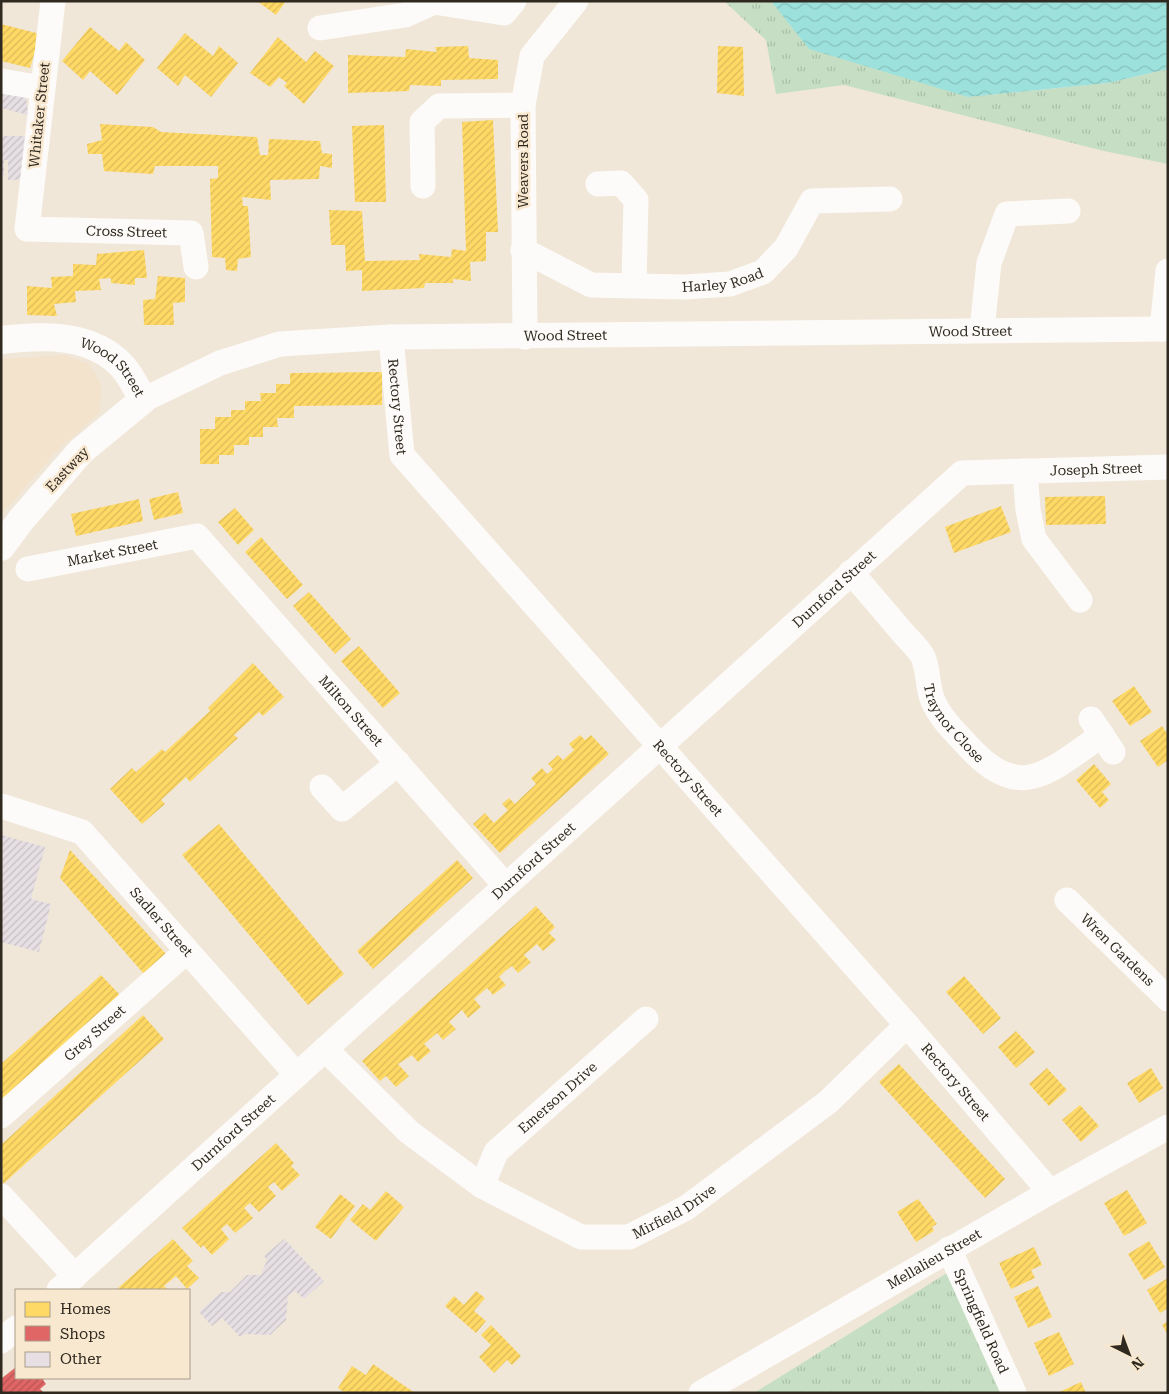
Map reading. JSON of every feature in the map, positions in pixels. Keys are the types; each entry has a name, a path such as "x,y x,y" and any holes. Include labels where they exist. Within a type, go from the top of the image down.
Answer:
{"street":[{"name":"Whitaker Street","path":"27,230 53,1"},
{"path":"320,28 405,15 434,2 504,13 514,1"},
{"name":"Weavers Road","path":"524,337 523,105 532,56 576,1"},
{"path":"1,81 42,88"},
{"path":"423,186 422,122 439,106 523,105"},
{"path":"598,184 621,183 636,200 634,284"},
{"name":"Harley Road","path":"523,250 591,285 634,284 684,287 730,284 763,272 786,248 812,201 890,199"},
{"path":"982,330 988,262 1007,214 1068,211"},
{"name":"Cross Street","path":"27,230 191,233 196,267"},
{"path":"1165,329 1168,271"},
{"name":"Wood Street","path":"1,340 72,338 98,347 124,367 143,400 220,363 280,344 391,337 1165,329"},
{"name":"Rectory Street","path":"391,337 402,455 907,1025 1050,1192"},
{"name":"Eastway","path":"1,547 21,520 81,451 143,400"},
{"name":"Joseph Street","path":"1025,471 1168,467"},
{"path":"1025,471 1028,510 1034,538 1080,600"},
{"name":"Durnford Street","path":"67,1283 962,473 1025,471"},
{"name":"Market Street","path":"28,569 197,536"},
{"name":"Milton Street","path":"197,536 506,885"},
{"name":"Traynor Close","path":"851,572 923,656 929,688 941,716 978,758 993,769 1006,777 1016,779 1039,774 1050,770 1102,735"},
{"path":"322,787 342,810 398,763"},
{"name":"Sadler Street","path":"1,806 82,832 297,1075"},
{"name":"Wren Gardens","path":"1067,900 1168,999"},
{"name":"Grey Street","path":"1,1116 187,951"},
{"name":"Emerson Drive","path":"482,1186 496,1152 646,1019"},
{"name":"Mirfield Drive","path":"325,1049 409,1132 482,1186 581,1237 629,1237 686,1208 828,1102 907,1025"},
{"name":"Mellalieu Street","path":"701,1393 949,1249 1168,1127"},
{"path":"1,1196 67,1283"},
{"name":"Springfield Road","path":"949,1249 1014,1393"},
{"path":"1,1341 15,1329"}],"shaded area":[{"path":"65,355 89,364 101,384 100,412 56,452 1,515 1,359"}],"green space":[{"path":"724,1 771,1 968,97 1108,83 1168,69 1168,164 1104,151 844,85 776,94 766,40"},
{"path":"947,1273 1002,1393 754,1393"}],"water":[{"path":"771,1 1168,1 1168,69 1108,83 968,97 809,49"}],"building: Homes":[{"path":"257,1 286,1 276,15"},
{"path":"1,24 40,34 30,68 1,61"},
{"path":"90,27 119,51 126,42 145,60 117,95 90,71 83,80 62,61"},
{"path":"185,33 213,56 219,46 238,63 211,97 185,75 178,86 157,68"},
{"path":"278,37 306,62 315,51 334,66 304,104 284,86 287,83 279,77 270,87 250,73"},
{"path":"468,46 469,58 498,60 498,79 441,80 441,86 410,85 409,91 348,93 348,55 405,57 406,49 437,52 435,47"},
{"path":"718,46 743,47 744,96 717,93"},
{"path":"493,120 498,232 486,232 486,261 470,262 471,281 453,279 453,283 425,283 424,288 362,291 362,270 346,271 345,245 331,245 329,210 362,211 365,261 420,260 419,254 451,257 452,249 466,251 462,122"},
{"path":"100,124 153,127 161,132 257,137 260,155 268,155 269,139 320,141 322,153 332,154 332,168 320,166 319,179 270,180 271,200 242,197 243,206 248,206 251,257 238,259 237,271 226,270 225,258 212,257 210,179 218,178 218,166 155,166 153,174 104,171 102,154 88,154 87,144 102,140"},
{"path":"384,125 386,202 355,202 352,126"},
{"path":"144,250 147,278 135,278 135,285 111,283 111,278 99,279 101,290 75,291 76,302 54,304 57,316 27,315 27,286 52,288 51,277 73,276 73,264 96,265 97,254"},
{"path":"158,276 185,278 185,302 173,303 174,325 144,325 143,300 155,299"},
{"path":"382,372 382,405 294,406 294,418 277,418 278,427 263,427 263,437 249,437 249,445 234,445 234,455 219,455 219,464 200,464 200,429 215,429 215,417 231,417 231,410 245,410 245,401 261,401 260,393 276,393 276,384 290,384 290,373"},
{"path":"178,492 183,513 154,520 149,499"},
{"path":"1105,496 1106,524 1046,525 1045,497"},
{"path":"139,499 143,521 76,536 71,514"},
{"path":"1001,506 1011,532 954,553 945,527"},
{"path":"235,508 254,530 238,545 218,522"},
{"path":"261,537 303,585 287,599 245,552"},
{"path":"309,592 351,639 335,654 293,606"},
{"path":"359,646 400,693 383,708 341,661"},
{"path":"253,663 284,697 263,716 259,712 234,735 238,738 190,782 186,777 161,800 165,804 142,824 110,789 132,768 136,772 162,749 165,752 210,711 208,708"},
{"path":"1134,686 1152,712 1130,726 1112,701"},
{"path":"1162,726 1168,735 1168,760 1158,767 1140,741"},
{"path":"580,735 585,740 591,735 609,754 500,853 473,824 485,813 494,823 508,810 502,804 509,798 515,804 536,784 531,778 542,768 547,774 553,769 548,764 558,755 563,760 574,750 569,744"},
{"path":"1094,764 1111,784 1102,792 1109,800 1100,808 1076,780"},
{"path":"219,824 344,974 308,1005 182,855"},
{"path":"70,850 166,954 144,974 60,878"},
{"path":"457,860 473,878 373,969 357,951"},
{"path":"536,906 555,927 549,933 556,940 543,951 537,944 524,955 531,962 518,973 512,966 505,971 499,977 506,985 493,995 487,988 474,999 481,1007 468,1018 462,1010 449,1022 456,1029 443,1040 437,1033 424,1044 431,1051 418,1062 412,1055 398,1064 409,1076 396,1087 386,1076 380,1081 362,1061"},
{"path":"101,975 121,996 1,1104 1,1064"},
{"path":"964,976 1001,1018 983,1034 946,992"},
{"path":"143,1015 164,1039 3,1184 1,1145"},
{"path":"1016,1031 1035,1052 1016,1068 998,1047"},
{"path":"899,1064 1005,1179 985,1198 879,1082"},
{"path":"1047,1068 1067,1090 1049,1106 1029,1084"},
{"path":"1151,1068 1163,1088 1139,1103 1127,1083"},
{"path":"1080,1105 1099,1126 1081,1142 1062,1120"},
{"path":"276,1143 294,1163 291,1166 300,1175 282,1191 274,1182 270,1185 268,1187 276,1196 259,1212 250,1203 244,1208 253,1218 235,1233 227,1224 221,1229 229,1239 212,1255 203,1245 201,1248 182,1228"},
{"path":"1127,1190 1147,1223 1124,1236 1104,1203"},
{"path":"386,1191 404,1207 376,1241 350,1220 363,1204 370,1210"},
{"path":"340,1194 355,1206 331,1239 315,1227"},
{"path":"918,1199 937,1224 932,1227 934,1231 916,1242 897,1212"},
{"path":"173,1239 193,1261 187,1266 199,1278 187,1289 176,1276 164,1286 167,1289 117,1289"},
{"path":"1149,1241 1165,1267 1144,1280 1128,1254"},
{"path":"1034,1247 1042,1265 1031,1270 1035,1278 1011,1289 999,1263"},
{"path":"1168,1278 1168,1308 1160,1313 1147,1290"},
{"path":"1038,1286 1052,1317 1028,1328 1014,1297"},
{"path":"476,1291 485,1298 474,1311 486,1321 476,1333 445,1306 454,1296 464,1305"},
{"path":"1168,1321 1168,1335 1162,1325"},
{"path":"491,1325 521,1356 512,1365 507,1360 494,1373 479,1357 491,1345 481,1335"},
{"path":"1059,1332 1074,1364 1049,1376 1034,1343"},
{"path":"373,1364 415,1393 345,1393 338,1388 352,1366 366,1375"},
{"path":"1081,1382 1086,1393 1057,1393"}],"building: Shops":[{"path":"15,1368 15,1379 44,1379 46,1384 40,1389 44,1393 1,1393 1,1379"}],"building: Other":[{"path":"1,91 26,96 28,115 1,108"},
{"path":"1,136 27,136 28,179 8,180 8,160 4,160 4,175 1,175"},
{"path":"1,835 45,847 31,899 51,904 39,952 1,942"},
{"path":"284,1239 324,1281 304,1299 295,1291 288,1296 286,1320 270,1335 245,1334 240,1337 222,1318 212,1326 199,1312 221,1292 230,1292 247,1275 261,1275 267,1260 264,1256"}]}
